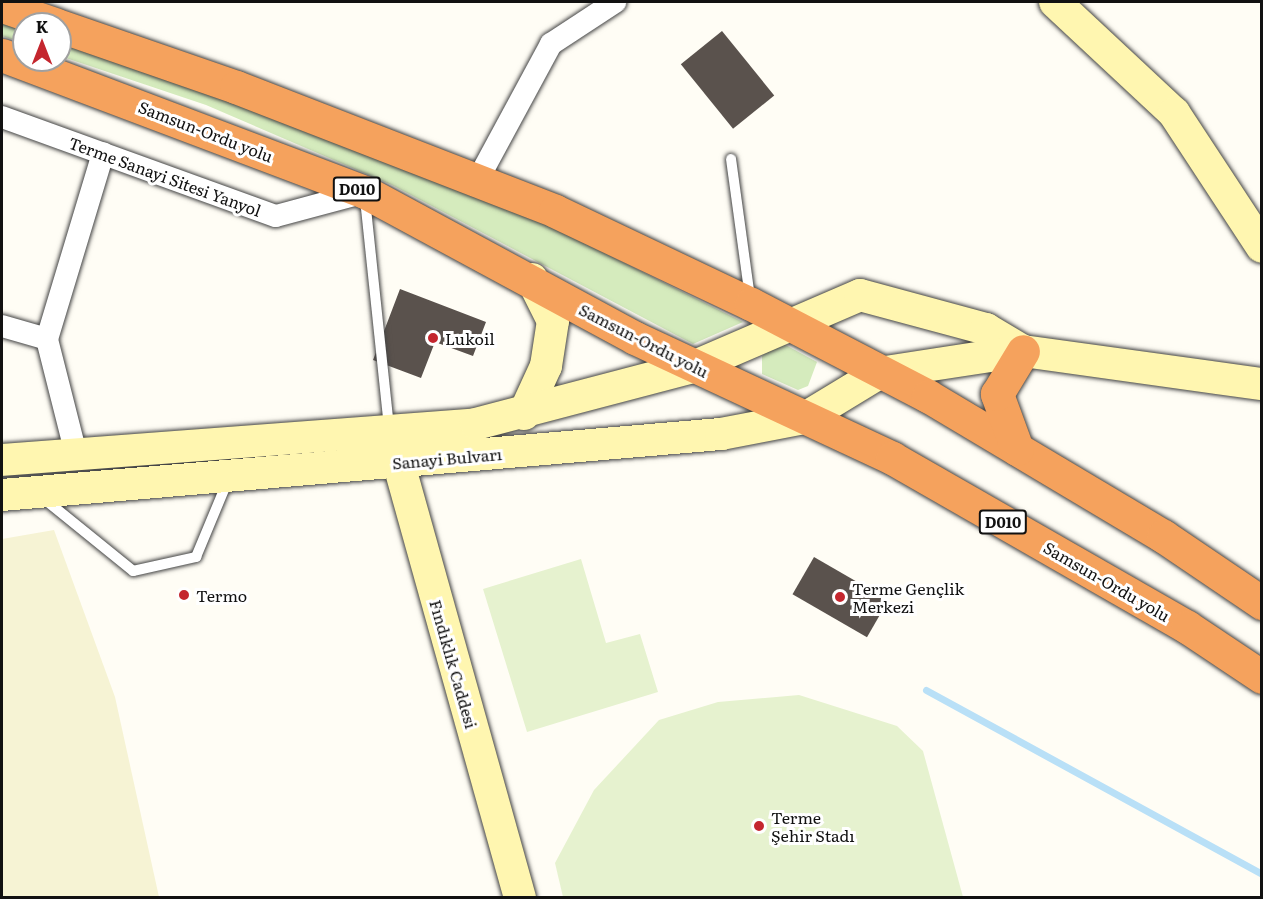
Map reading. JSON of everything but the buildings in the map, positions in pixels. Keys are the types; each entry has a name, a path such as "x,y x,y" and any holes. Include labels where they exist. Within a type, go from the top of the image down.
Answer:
{"highway":[{"path":"2,6 20,12"},
{"path":"72,30 555,211 751,304 1017,448 1262,603"},
{"name":"Samsun-Ordu yolu","path":"2,55 365,192 532,279 693,367 892,458 1187,627 1262,677"},
{"path":"1017,448 997,394 1023,351"}],"main road":[{"path":"1055,2 1173,113 1262,247"},
{"path":"524,414 546,366 554,321 532,279"},
{"name":"Sanayi Bulvarı","path":"2,460 390,431 524,414 693,367 794,327 860,295 975,326 1023,351"},
{"path":"879,373 1023,351 1261,382"},
{"name":"Sanayi Bulvarı","path":"2,495 721,434 804,418 879,373"},
{"name":"Fındıklık Caddesi","path":"390,431 520,897"}],"street":[{"path":"477,181 551,44 615,2"},
{"name":"Terme Sanayi Sitesi Yanyol","path":"2,117 276,216 365,192"},
{"path":"76,454 47,339 103,153"},
{"path":"2,326 47,339"}],"lane":[{"path":"730,159 751,304"},
{"path":"365,192 390,431"},
{"path":"36,492 133,570 196,557 230,476"}],"shaded area":[{"path":"54,530 115,697 159,897 2,897 2,539"}],"green space":[{"path":"2,19 12,22 12,39 2,36"},
{"path":"72,43 214,91 526,214 743,322 693,344 392,185 206,105 72,60"},
{"path":"780,342 817,362 808,386 798,390 762,374 762,356"},
{"path":"581,559 606,643 640,634 658,692 527,732 483,589"},
{"name":"Terme Şehir Stadı","path":"799,695 897,726 923,751 963,897 563,897 555,863 594,790 659,720 718,702"}],"waterway":[{"path":"926,690 1262,874"}],"place":[{"name":"Lukoil","path":"433,338"},
{"name":"Termo","path":"184,595"},
{"name":"Terme Gençlik Merkezi","path":"840,597"},
{"name":"Terme Şehir Stadı","path":"759,826"}]}
